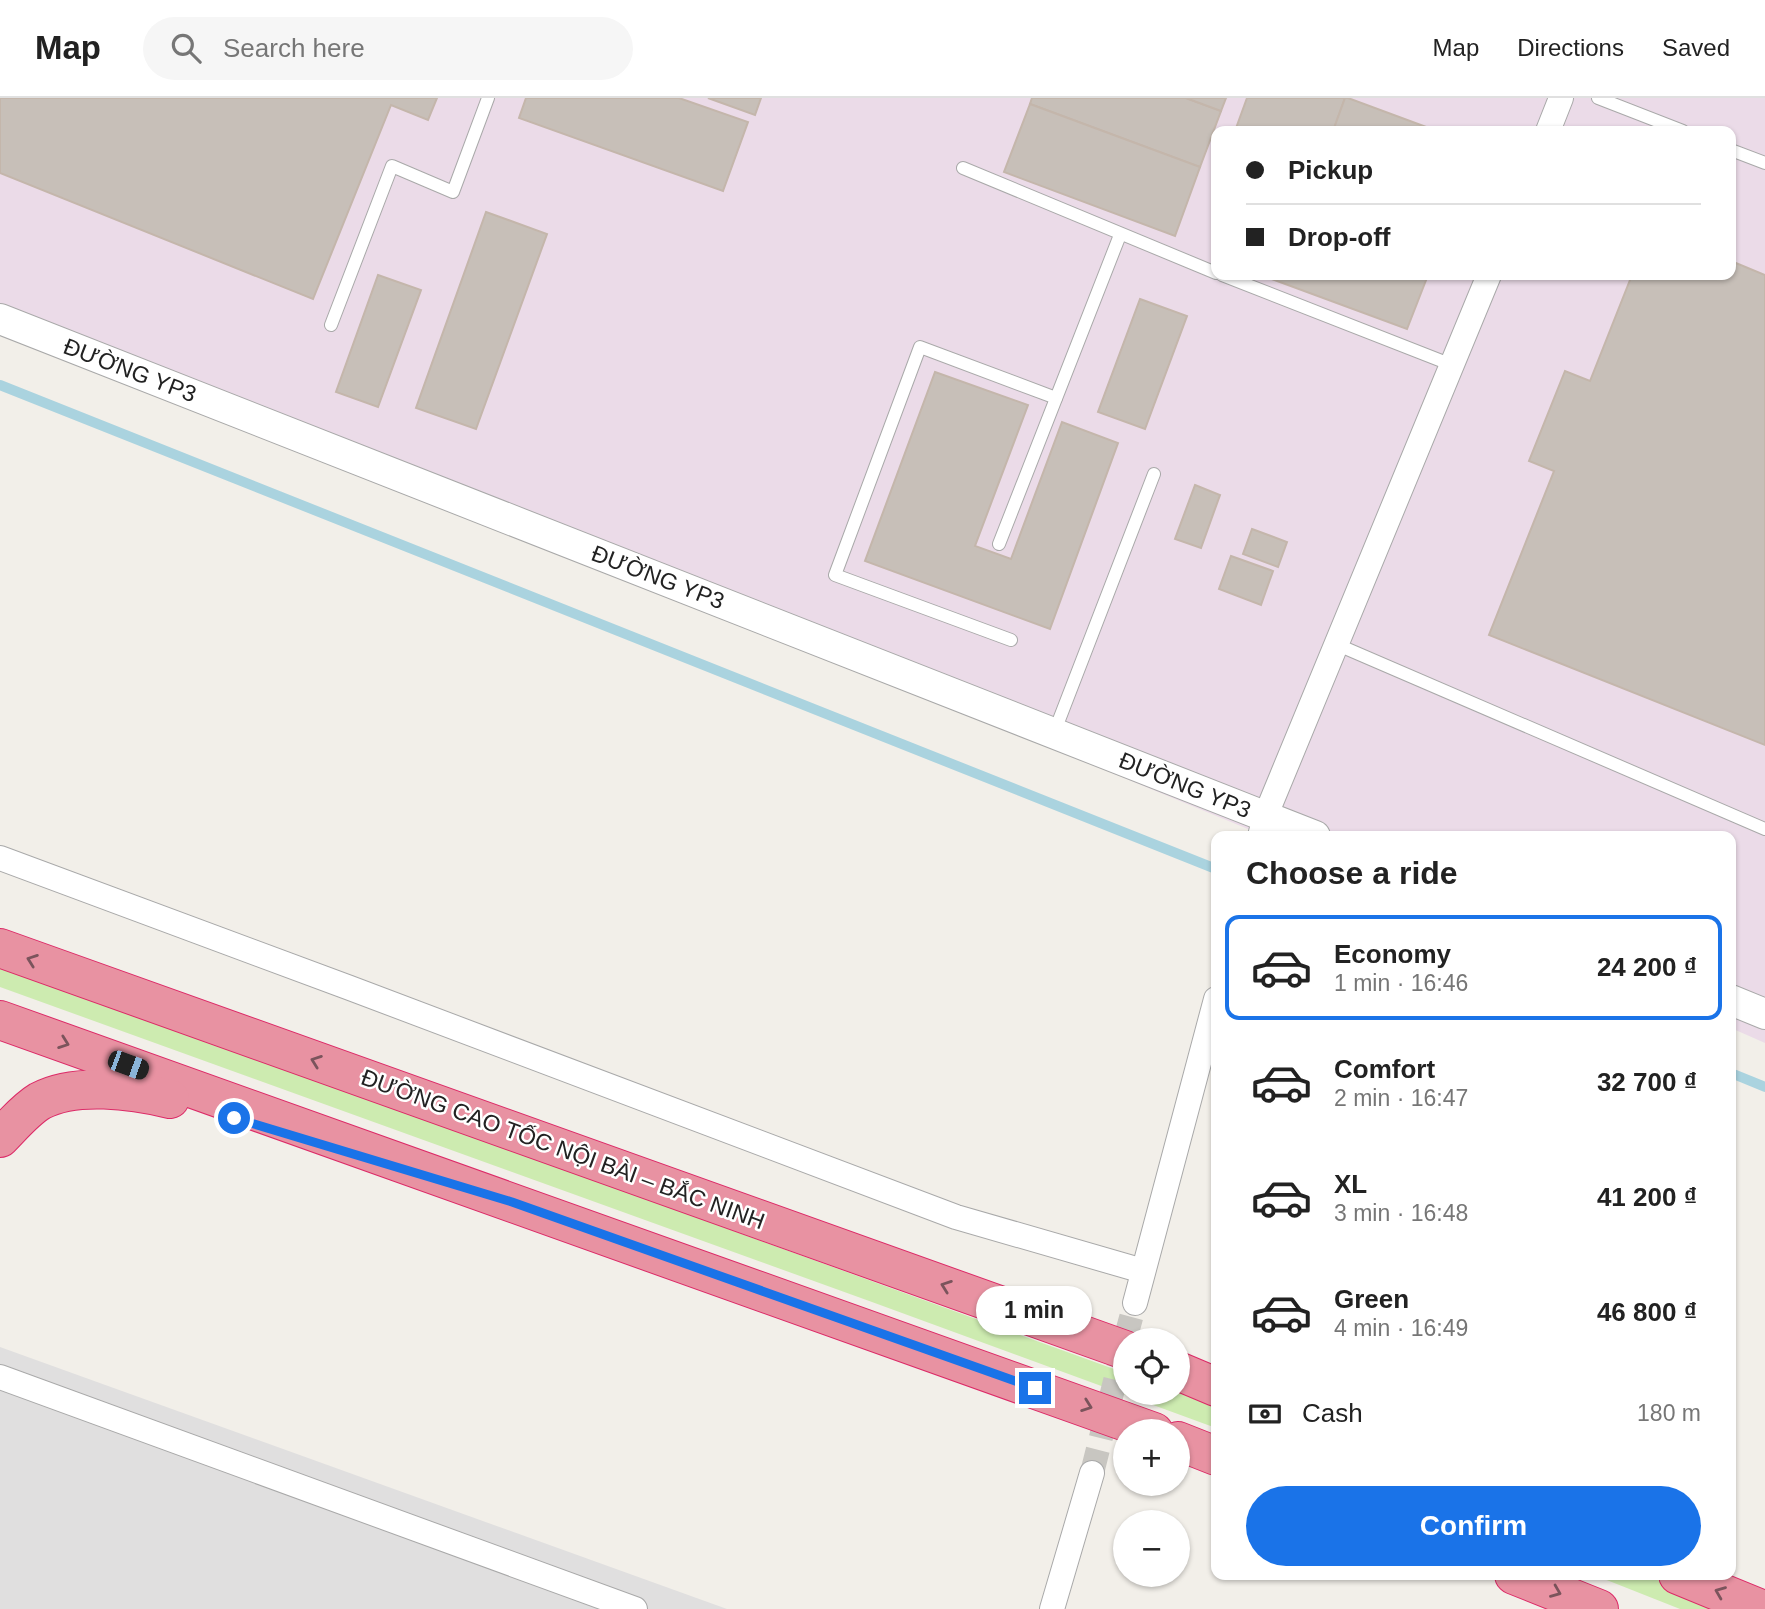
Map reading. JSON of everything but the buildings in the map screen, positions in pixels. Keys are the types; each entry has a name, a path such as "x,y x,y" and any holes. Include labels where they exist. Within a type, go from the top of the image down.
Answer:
{"highway":[{"name":"ĐƯỜNG CAO TỐC NỘI BÀI – BẮC NINH","path":"0,948 1113,1346"},
{"path":"0,1020 1118,1419"},
{"path":"0,1138 39,1101 75,1091 128,1091 184,1102 512,1202"},
{"path":"1190,1376 1211,1385"},
{"path":"1190,1446 1211,1454"},
{"path":"1526,1580 1599,1609"},
{"path":"1690,1580 1761,1609"}],"street":[{"path":"1550,126 1561,98"},
{"path":"1262,827 1487,280"},
{"name":"ĐƯỜNG YP3","path":"0,319 1054,733 1262,827 1286,831"},
{"path":"0,858 956,1217 1143,1271"},
{"path":"1736,1002 1765,1014"},
{"path":"1135,1303 1211,1018"},
{"path":"0,1377 635,1609"},
{"path":"1052,1609 1092,1474"}],"lane":[{"path":"331,325 392,166 453,192 488,98"},
{"path":"1598,98 1670,126"},
{"path":"1736,152 1765,163"},
{"path":"963,168 1211,271"},
{"path":"999,544 1120,235"},
{"path":"1235,280 1452,365"},
{"path":"1011,640 835,575 920,346 1056,398"},
{"path":"1054,733 1154,474"},
{"path":"1338,645 1765,829"}],"shaded area":[{"path":"0,98 1765,98 1765,1043 1736,1030 1736,831 1253,831 0,315"},
{"path":"0,1347 97,1382 727,1609 0,1609"}],"green space":[{"path":"0,965 1113,1369 1113,1390 0,987"},
{"path":"1190,1397 1211,1405 1211,1426 1153,1405 1190,1405"},
{"path":"1607,1580 1657,1580 1729,1609 1680,1609"}],"waterway":[{"path":"0,385 1211,867"},
{"path":"1736,1075 1765,1087"}],"tunnel":[{"path":"1128,1328 1135,1303"},
{"path":"1092,1473 1113,1389"}],"route":[{"path":"234,1118 512,1202 1035,1388"}]}
